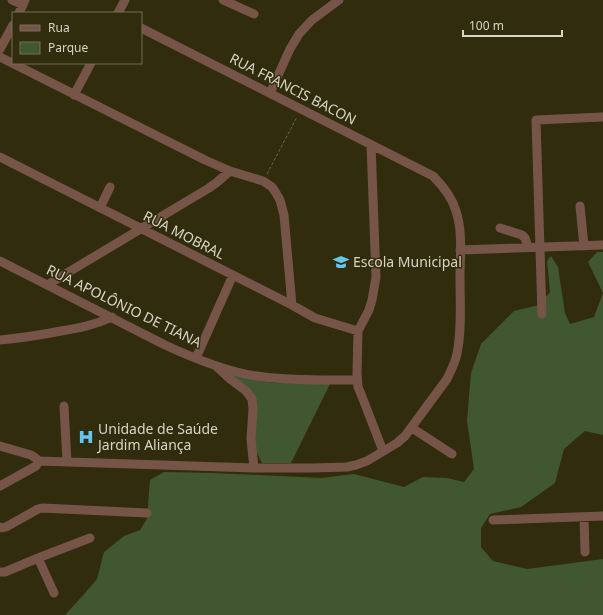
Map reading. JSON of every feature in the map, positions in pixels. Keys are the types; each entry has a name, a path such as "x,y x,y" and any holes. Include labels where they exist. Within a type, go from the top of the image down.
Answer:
{"street":[{"path":"12,0 22,6"},
{"path":"119,12 125,0"},
{"path":"223,0 254,14"},
{"path":"270,93 290,49 299,34 312,20 335,1"},
{"path":"0,49 12,27"},
{"name":"RUA FRANCIS BACON","path":"142,29 433,176 447,192 456,210 460,250"},
{"path":"0,57 12,63"},
{"path":"14,64 205,160 230,171 263,181 272,187 276,192 282,208 292,305"},
{"path":"74,94 89,64"},
{"path":"542,314 536,120 603,117"},
{"path":"371,145 375,282 369,310 358,331 357,380 383,451"},
{"name":"RUA MOBRAL","path":"0,157 315,318 358,331"},
{"path":"47,285 209,188 230,171"},
{"path":"100,208 110,187"},
{"path":"580,206 584,246"},
{"path":"500,228 522,235 525,238 528,247"},
{"path":"38,462 254,468 347,467 362,464 401,440 412,428 447,379 451,371 457,355 459,343 460,250 603,245"},
{"name":"RUA APOLÔNIO DE TIANA","path":"0,260 175,350 215,365 248,375 263,377 357,380"},
{"path":"196,358 233,275"},
{"path":"0,340 48,334 86,327 100,323 112,317"},
{"path":"215,365 224,375 242,387 252,399 253,409 251,439 254,468"},
{"path":"64,406 67,462"},
{"path":"412,428 452,454"},
{"path":"0,446 31,455 38,462"},
{"path":"0,486 36,466 38,462"},
{"path":"0,527 6,527 42,508 147,513"},
{"path":"493,520 603,516"},
{"path":"584,517 585,552"},
{"path":"0,572 5,572 90,538"},
{"path":"38,558 54,594"}],"path":[{"path":"263,181 301,109"}],"green space":[{"path":"597,252 603,252 603,293 588,262"},
{"path":"551,256 558,267 565,313 570,324 594,317 603,293 603,435 585,431 564,449 555,483 521,507 490,514 481,528 481,547 493,561 527,569 603,559 603,615 65,615 97,579 104,552 124,536 140,530 147,519 150,480 164,472 321,478 354,474 404,487 423,477 447,478 464,482 474,469 467,421 471,373 481,344 514,311 539,305 550,292 547,261"},
{"path":"227,372 259,381 275,383 330,384 291,463 262,463 255,449 254,441 257,407"}],"place":[{"name":"Escola Municipal","path":"341,262"},
{"name":"Unidade de Saúde Jardim Aliança","path":"86,437"}]}
